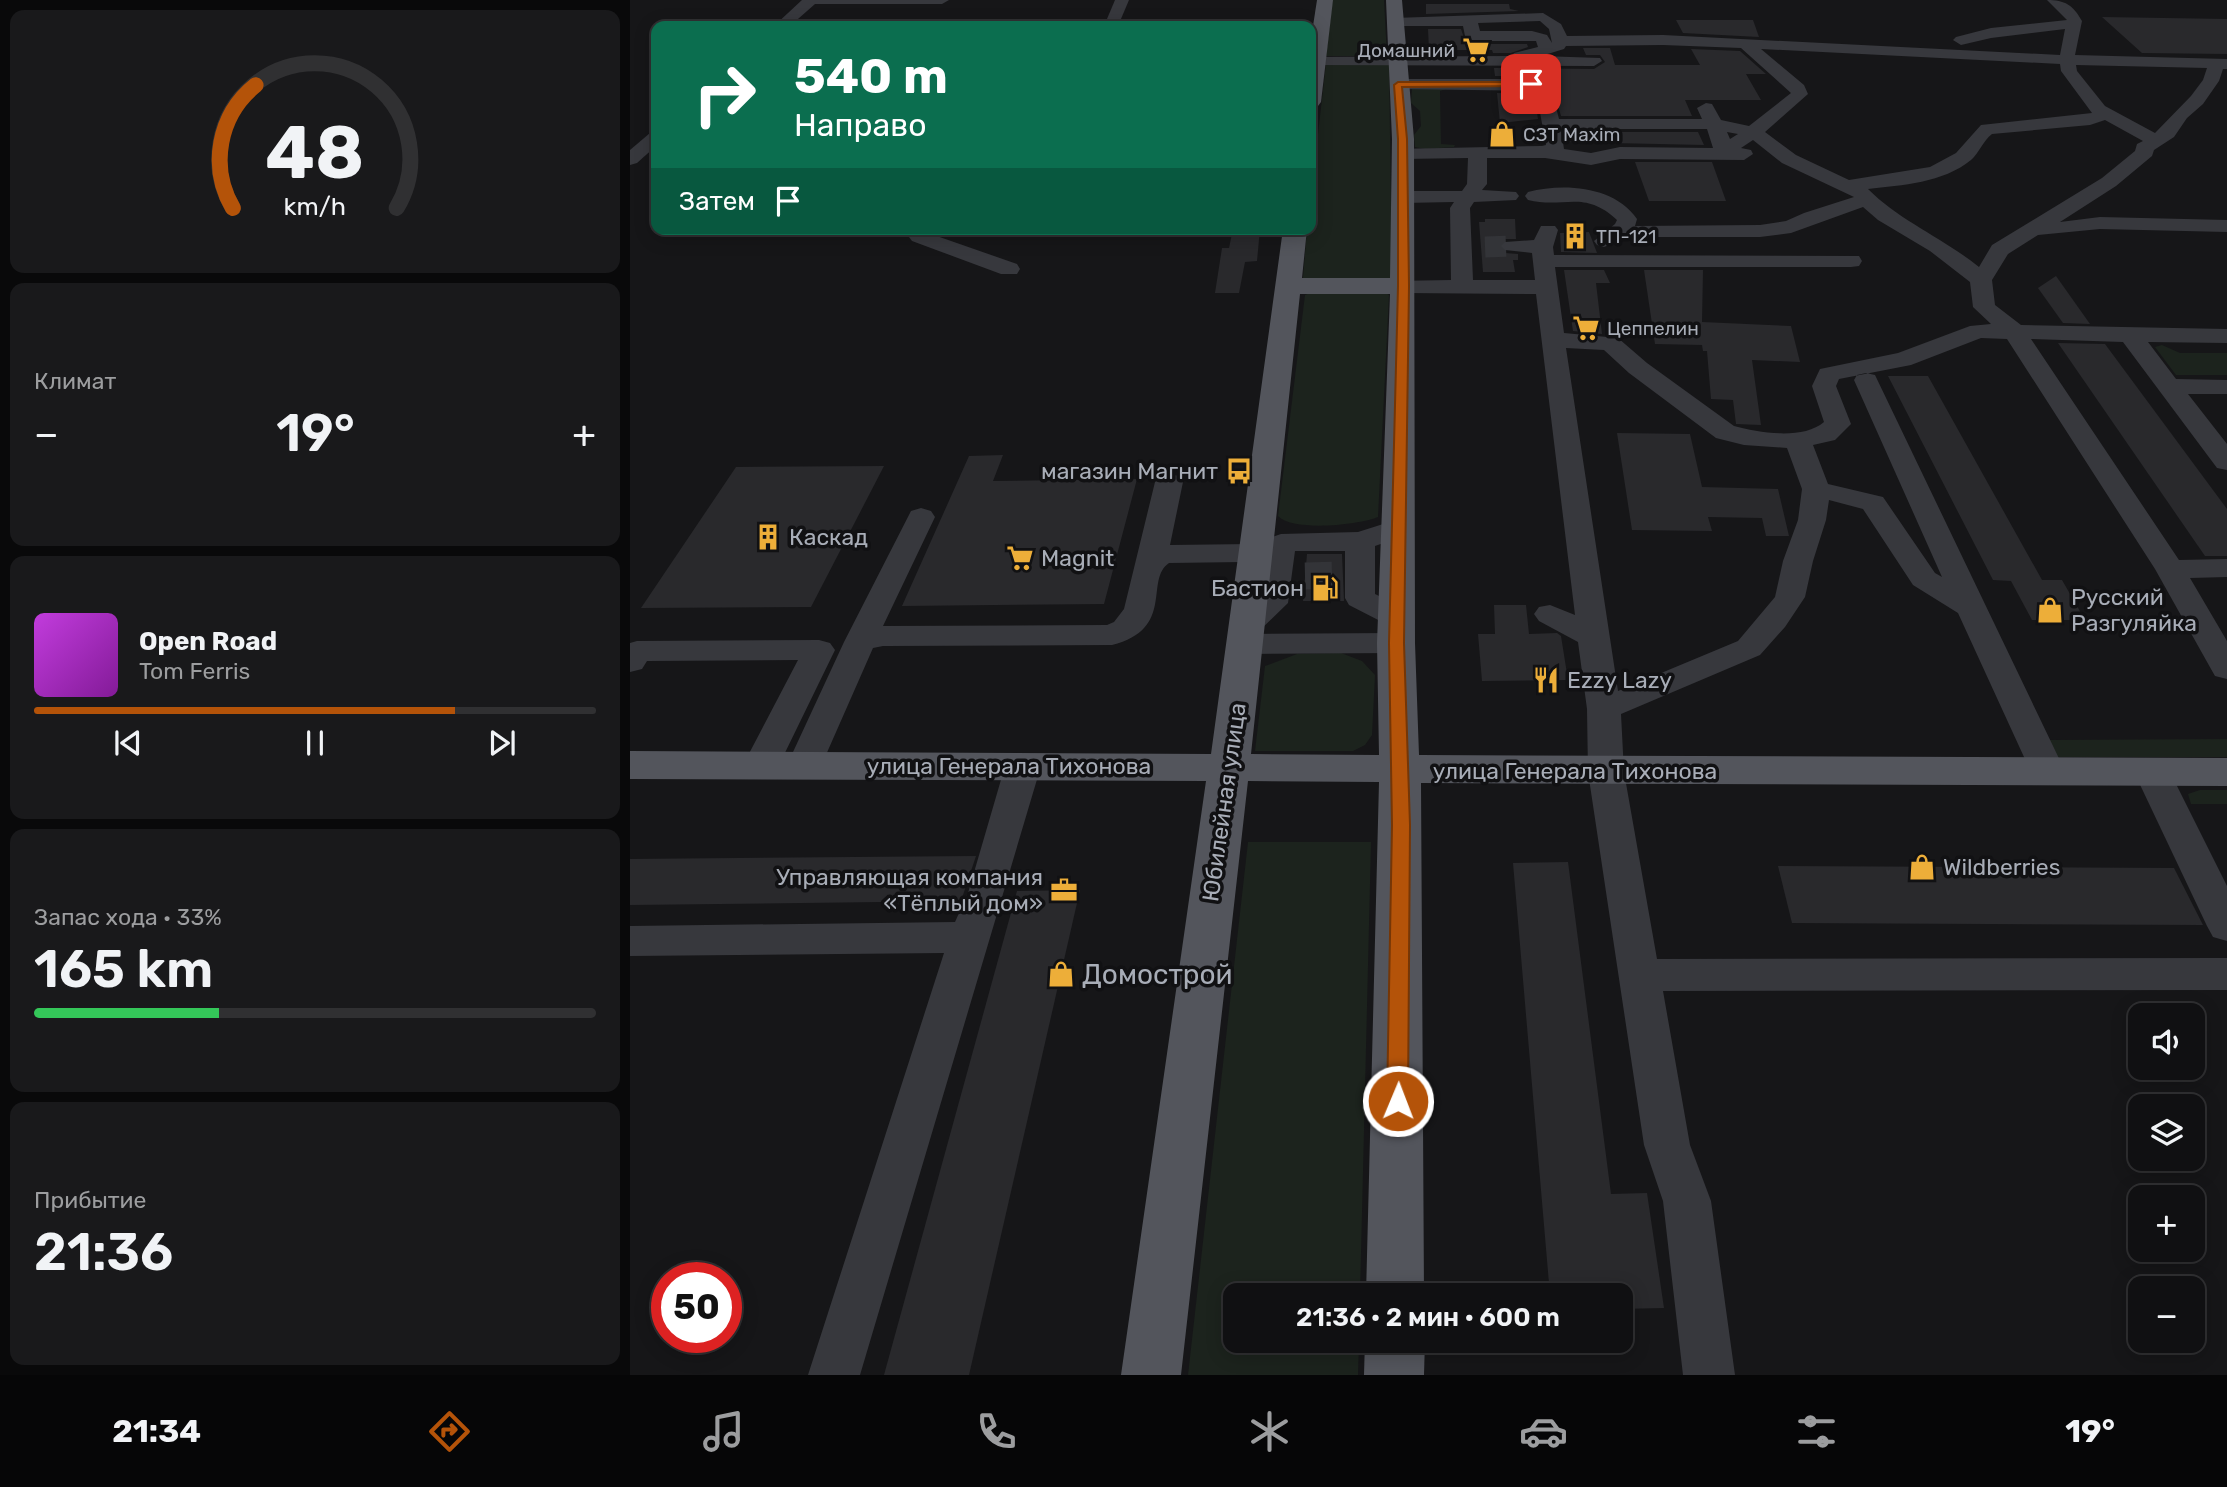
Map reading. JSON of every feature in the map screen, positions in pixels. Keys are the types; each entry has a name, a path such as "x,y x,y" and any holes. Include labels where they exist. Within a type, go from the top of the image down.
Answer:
{"main road":[{"path":"1316,60 1325,0"},
{"path":"1394,0 1403,153 1397,630 1401,825 1395,1283"},
{"name":"Юбилейная улица","path":"1151,1375 1245,635 1279,562 1289,286 1294,235"},
{"path":"1289,286 1403,286"},
{"name":"улица Генерала Тихонова","path":"630,765 1606,772 2227,772"},
{"path":"1394,1375 1395,1353"}],"street":[{"path":"787,21 811,0 942,0"},
{"path":"1113,21 1122,0"},
{"path":"2054,0 2074,16 2067,50 2069,71 2099,110 2134,126 2155,140"},
{"path":"1394,22 1543,17 1558,34 1558,46 1508,60"},
{"path":"1470,21 1474,36 1532,36 1542,38 1547,50"},
{"path":"1893,52 1991,33 2074,24"},
{"path":"1558,34 1743,53 1893,52 2134,63 2222,64"},
{"path":"1723,152 1755,133 1778,110 1800,94 1768,61 1743,53"},
{"path":"1316,60 1398,72 1459,87 1531,84 1544,88 1556,147 1545,152"},
{"path":"1398,72 1508,60 1616,61"},
{"path":"2222,64 2197,100 2181,114 2168,132 2144,148 2145,152 2109,182 2000,250 1981,280 1984,307 2014,331 2176,580 2227,669"},
{"path":"1848,186 1934,172 1961,159 1970,151 1981,132 1987,129 2090,120 2106,114"},
{"path":"1550,116 1714,124 1755,133 1789,159 1863,194 1866,200 1959,261 1981,280"},
{"path":"1714,124 1722,141 1723,152"},
{"path":"633,156 651,141"},
{"path":"1403,153 1468,150 1545,152 1591,159 1620,153 1723,152 1789,159"},
{"path":"1462,286 1460,208 1477,184 1468,150"},
{"path":"633,156 651,154"},
{"path":"1402,197 1508,196"},
{"path":"1535,196 1598,196 1609,202 1627,219 1625,227 1613,235"},
{"path":"1403,286 1462,286 1613,235 1647,231 1760,231 1790,227 1811,217 1866,200"},
{"path":"2031,231 2100,223 2227,226"},
{"path":"1512,246 1550,257 1851,261 1790,227"},
{"path":"920,235 919,237 1009,269"},
{"path":"1461,247 1485,247"},
{"path":"1550,257 1553,340 1604,709 1606,772 1667,1145 1687,1201 1709,1375"},
{"path":"1553,340 1610,343 1638,368 1725,432 1744,438 1798,441 1826,434 1838,425 1824,386 1829,374 1902,360 1978,331 2227,336"},
{"path":"2130,335 2227,462"},
{"path":"1866,380 2048,773"},
{"path":"2169,386 2227,387"},
{"path":"2196,421 2227,422"},
{"path":"1604,709 1749,648 1774,620 1790,597 1798,561 1812,520 1816,489 1798,441"},
{"path":"860,642 882,636 1112,635 1124,632 1135,619 1169,482"},
{"path":"1816,489 1872,503 1924,579 1972,608"},
{"path":"804,765 921,517"},
{"path":"1151,562 1155,557 1172,554 1279,562 1399,528"},
{"path":"1360,541 1353,575 1360,598 1397,630"},
{"path":"2176,580 2227,568"},
{"path":"2176,580 2227,591"},
{"path":"1550,614 1594,638"},
{"path":"1245,635 1397,630"},
{"path":"630,662 637,652 819,650 761,765"},
{"path":"834,1375 1023,766"},
{"path":"2152,772 2227,926"},
{"path":"630,941 979,910"},
{"path":"1639,975 2227,974"}],"shaded area":[{"path":"1332,0 1384,0 1387,56 1326,56"},
{"path":"1326,64 1389,64 1392,277 1382,282 1314,282 1303,278 1307,235 1316,235 1316,151"},
{"path":"1412,88 1446,89 1440,91 1441,144 1455,145 1454,147 1415,147 1414,135 1421,126 1420,111 1411,103"},
{"path":"1315,291 1383,291 1389,295 1378,517 1369,520 1326,526 1297,524 1278,516 1305,295"},
{"path":"2162,345 2180,353 2227,353 2227,375 2176,375 2155,347"},
{"path":"1341,653 1362,661 1375,675 1372,735 1365,745 1353,751 1255,751 1265,666 1297,654"},
{"path":"2227,739 2227,757 2056,757 2048,740"},
{"path":"2200,790 2227,790 2227,804 2191,804 2188,794"},
{"path":"1248,842 1371,842 1360,1283 1223,1283 1223,1353 1359,1353 1358,1375 1188,1375"}],"building":[{"path":"1426,4 1509,4 1510,9 1519,11 1426,14"},
{"path":"2102,17 2227,19 2227,54 2142,53"},
{"path":"1676,20 1753,20 1759,37 1683,33"},
{"path":"1428,29 1461,29 1464,38 1473,44 1527,44 1528,47 1511,53 1493,53 1492,50 1429,50"},
{"path":"1583,48 1610,48 1615,65 1700,65 1691,49 1740,51 1766,74 1746,74 1761,100 1685,100 1692,116 1561,116 1551,81 1531,76 1495,76 1494,68 1594,69 1605,62 1600,55 1586,55"},
{"path":"1497,93 1534,94 1538,119 1500,123"},
{"path":"1564,132 1698,132 1704,145 1566,142"},
{"path":"1635,162 1712,162 1726,201 1649,201"},
{"path":"1485,219 1515,219 1516,239 1505,239 1498,246 1505,253 1518,254 1518,260 1513,260 1515,272 1483,272 1479,222 1485,222"},
{"path":"1589,232 1597,253 1561,252 1560,233"},
{"path":"1232,235 1259,235 1257,261 1245,262 1239,293 1215,293 1222,248 1229,248"},
{"path":"1564,270 1604,270 1610,283 1596,283 1602,334 1573,331"},
{"path":"1644,270 1703,270 1702,322 1791,326 1800,362 1752,360 1761,425 1736,424 1733,400 1711,399 1707,351 1703,351 1702,345 1655,344"},
{"path":"2056,276 2090,324 2063,323 2038,288"},
{"path":"2058,343 2105,344 2227,509 2227,556 2205,556"},
{"path":"1888,376 1928,376 2042,580 2062,580 2085,620 2032,620 2011,581 1993,580"},
{"path":"1617,433 1690,434 1702,487 1778,489 1789,536 1766,536 1762,518 1708,517 1712,531 1632,530"},
{"name":"Magnit","path":"1003,455 993,481 1137,479 1104,604 902,606 969,456"},
{"name":"Каскад","path":"884,466 811,607 641,608 736,467"},
{"name":"Бастион","path":"1307,554 1342,554 1344,601 1303,601"},
{"path":"1494,605 1526,605 1529,634 1557,633 1561,636 1568,680 1482,681 1478,634 1495,634"},
{"path":"976,856 961,901 630,905 630,859"},
{"path":"1568,862 1611,1194 1647,1193 1664,1308 1633,1309 1633,1283 1549,1283 1513,863"},
{"path":"1778,866 2174,868 2203,925 1792,923"},
{"path":"1080,890 969,1375 884,1375 1017,891"}],"tunnel":[{"path":"1485,247 1512,246"},
{"path":"1305,576 1346,575"}],"place":[{"name":"Домашний","path":"1476,50"},
{"name":"СЗТ Maxim","path":"1502,134"},
{"name":"ТП-121","path":"1575,236"},
{"name":"Цеппелин","path":"1586,328"},
{"name":"магазин Магнит","path":"1239,471"},
{"name":"Каскад","path":"768,537"},
{"name":"Magnit","path":"1020,558"},
{"name":"Бастион","path":"1325,588"},
{"name":"Русский Разгуляйка","path":"2050,610"},
{"name":"Ezzy Lazy","path":"1546,680"},
{"name":"Wildberries","path":"1922,867"},
{"name":"Управляющая компания «Тёплый дом»","path":"1064,890"},
{"name":"Домострой","path":"1061,974"}],"route":[{"path":"1398,1101 1401,825 1396,643 1403,286 1403,139 1398,85 1531,84"}]}
